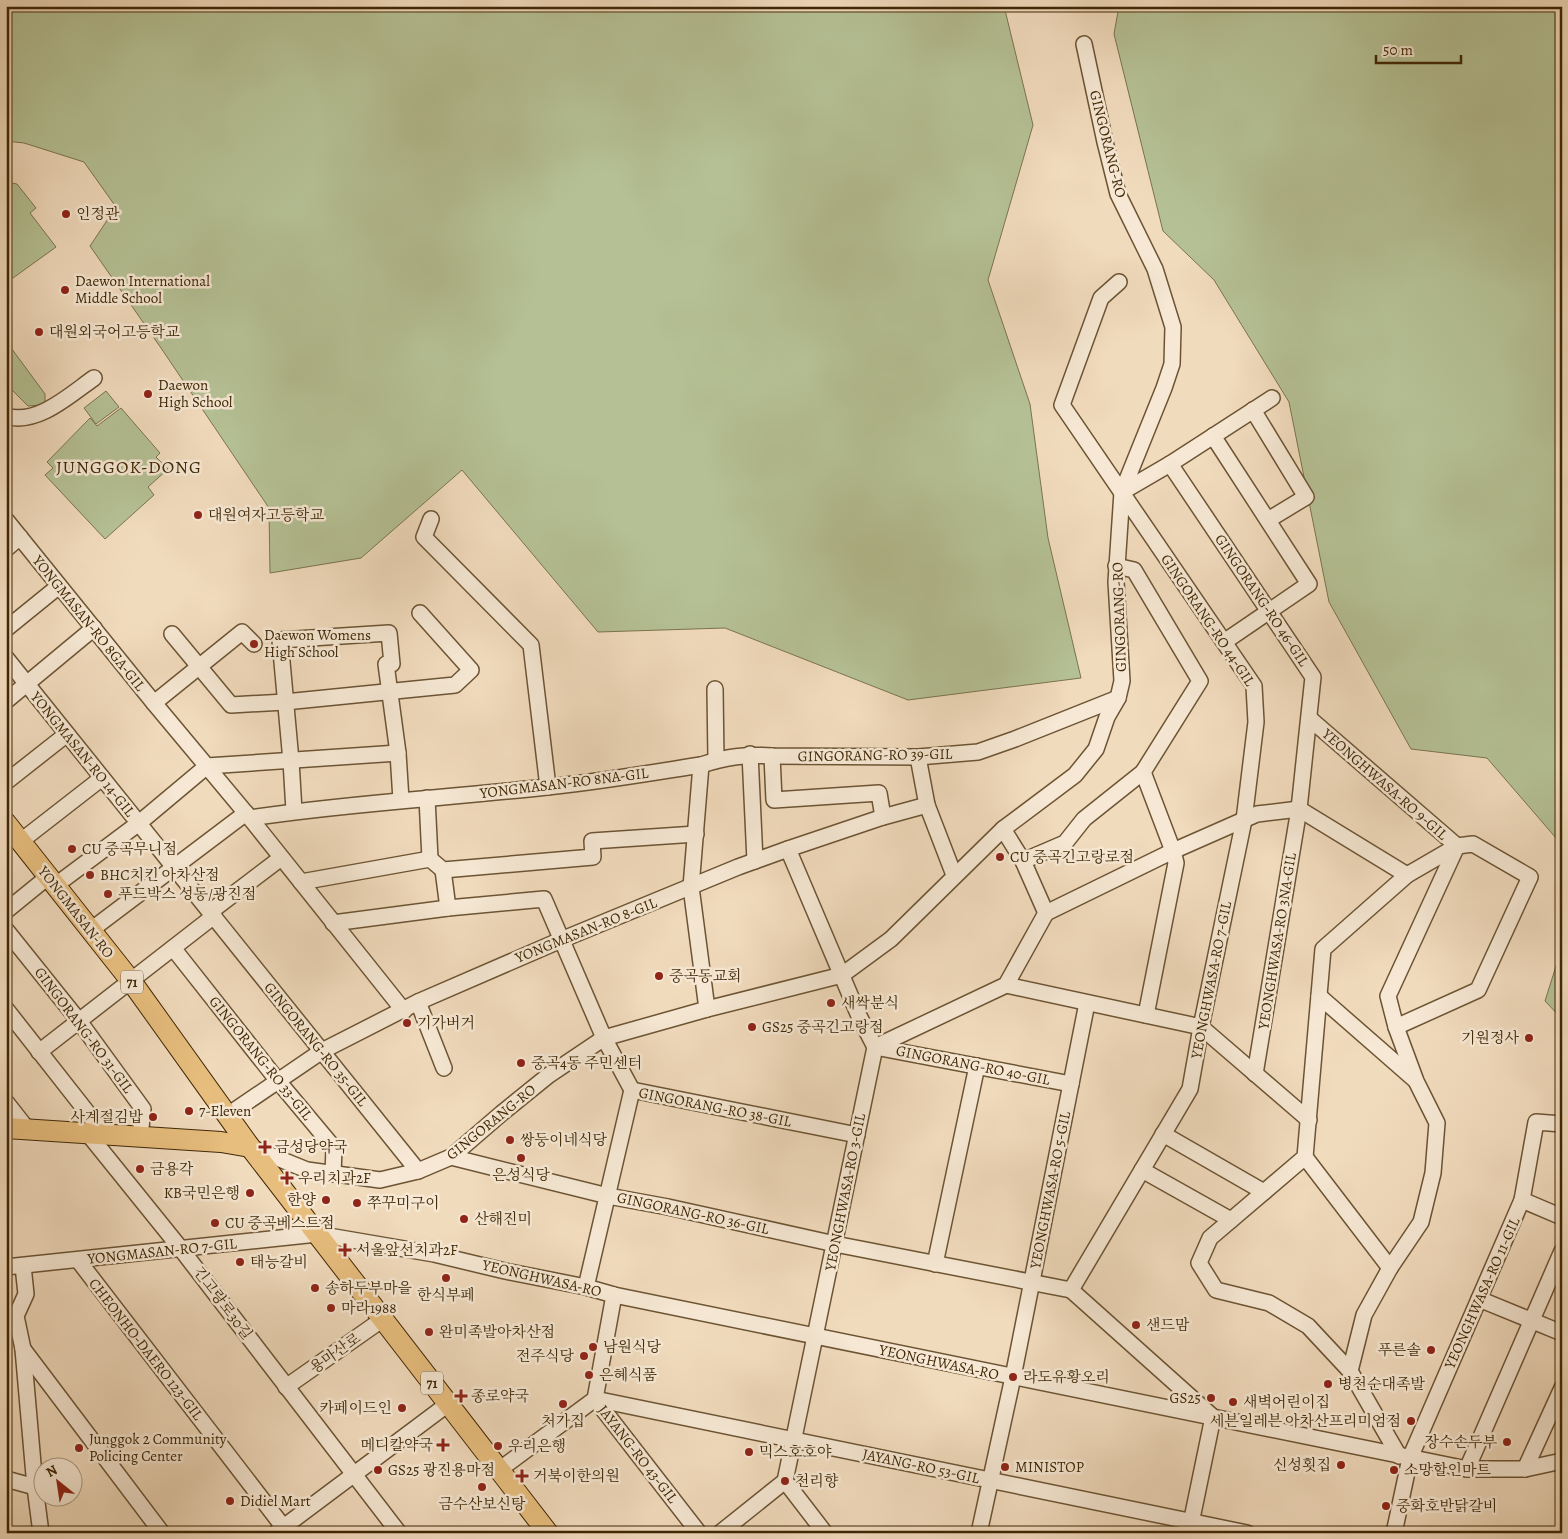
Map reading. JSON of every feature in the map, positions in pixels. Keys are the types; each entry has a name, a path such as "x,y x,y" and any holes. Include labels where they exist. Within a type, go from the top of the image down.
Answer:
{"main road":[{"name":"YONGMASAN-RO","path":"6,823 130,981 250,1146 548,1533"},
{"name":"GINGORANG-RO","path":"6,1128 221,1142 250,1146"}],"street":[{"name":"GINGORANG-RO","path":"250,1146 307,1170 333,1174 380,1180 418,1171 452,1158 502,1113 549,1075 604,1038 707,1009 842,975 891,939 954,875 1003,829 1074,775 1096,749 1107,717 1118,698 1122,681 1116,566 1122,492 1172,364 1173,327 1155,269 1118,194 1084,44"},
{"name":"GINGORANG-RO 44-GIL","path":"1120,282 1101,298 1062,405 1254,686 1256,722 1244,820"},
{"path":"6,416 20,418 43,412 94,378"},
{"path":"1122,492 1170,464 1272,398"},
{"path":"1252,410 1306,497 1268,520"},
{"path":"1213,436 1309,584 1224,642"},
{"name":"GINGORANG-RO 46-GIL","path":"1170,464 1313,677 1299,809"},
{"path":"430,519 424,537 531,645 548,787"},
{"name":"YONGMASAN-RO 8GA-GIL","path":"6,520 248,816 404,1011"},
{"path":"6,549 20,537"},
{"path":"1023,862 1065,843 1084,819 1143,772 1200,681 1134,570 1116,566"},
{"path":"6,630 59,586"},
{"path":"172,634 231,705 285,702 455,685 471,670 420,613"},
{"path":"6,702 94,628"},
{"name":"YONGMASAN-RO 8GA-GIL","path":"154,703 242,632 254,644"},
{"path":"294,811 280,640 389,633 392,664 386,664 398,752 401,800"},
{"name":"YONGMASAN-RO 14-GIL","path":"6,658 138,823"},
{"path":"714,689 716,760"},
{"name":"GINGORANG-RO 39-GIL","path":"700,765 750,754 772,756 918,757 978,752 1118,698"},
{"name":"YEONGHWASA-RO 9-GIL","path":"1306,1157 1323,948 1406,875 1457,846 1309,718"},
{"path":"6,782 67,734"},
{"path":"207,766 398,752"},
{"path":"750,754 755,861"},
{"path":"772,756 774,800 879,793 883,817"},
{"path":"918,757 927,805 954,875"},
{"path":"700,765 692,887 707,1009"},
{"name":"YONGMASAN-RO 8NA-GIL","path":"248,816 548,787 700,765"},
{"name":"YONGMASAN-RO 14-GIL","path":"6,912 138,823 207,766"},
{"path":"1143,772 1176,863 1146,1015"},
{"path":"21,841 102,778"},
{"path":"333,923 448,908 443,870 430,859 427,798"},
{"name":"YONGMASAN-RO 8-GIL","path":"228,1115 322,1051 404,1011 418,1002 561,940 755,861 883,817 927,805"},
{"path":"788,849 875,1047 1006,985 1046,913 1173,851 1256,814 1299,809 1406,875"},
{"name":"YEONGHWASA-RO 3NA-GIL","path":"1255,1074 1299,809"},
{"path":"91,930 248,816"},
{"name":"YEONGHWASA-RO 7-GIL","path":"1071,1290 1190,1089 1244,820"},
{"name":"GINGORANG-RO 35-GIL","path":"138,823 418,1171"},
{"path":"1003,829 1023,862 1046,913"},
{"path":"443,870 593,857 592,841 696,834"},
{"path":"1350,1371 1364,1315 1390,1268 1421,1222 1433,1173 1438,1123 1416,1080 1396,1027 1388,996 1457,846 1473,844 1530,877 1478,990 1396,1027"},
{"path":"39,1052 174,948 212,914 281,858"},
{"path":"301,882 430,859"},
{"name":"GINGORANG-RO 38-GIL","path":"448,908 544,899 604,1038 632,1090 856,1135"},
{"name":"GINGORANG-RO 31-GIL","path":"6,930 79,1021 143,1109 140,1137"},
{"name":"GINGORANG-RO 33-GIL","path":"174,948 278,1081 334,1148 333,1174"},
{"path":"1006,985 1201,1027 1309,1120"},
{"path":"1319,996 1416,1080"},
{"path":"418,1002 444,1068"},
{"name":"YEONGHWASA-RO 5-GIL","path":"979,1533 1013,1377 1087,1003"},
{"name":"긴고랑로30길","path":"6,1010 39,1052 97,1135 182,1249 399,1533"},
{"name":"GINGORANG-RO 40-GIL","path":"875,1047 1071,1084"},
{"name":"YEONGHWASA-RO 3-GIL","path":"786,1481 875,1047"},
{"path":"935,1264 977,1066"},
{"path":"586,1287 632,1090"},
{"path":"6,1102 28,1130"},
{"name":"YEONGHWASA-RO 11-GIL","path":"1394,1533 1404,1457 1479,1299 1522,1200 1536,1122 1562,1124"},
{"path":"1163,1134 1264,1192"},
{"path":"1390,1268 1306,1157 1210,1238 1199,1263 1216,1290 1269,1303 1308,1326 1350,1371 1404,1457"},
{"name":"GINGORANG-RO 36-GIL","path":"452,1158 608,1196 668,1207 835,1244 1071,1290"},
{"path":"1142,1170 1231,1220"},
{"path":"1522,1200 1562,1217"},
{"name":"YONGMASAN-RO 7-GIL","path":"6,1267 317,1234"},
{"name":"YEONGHWASA-RO","path":"317,1234 434,1254 505,1271 586,1287 614,1295 1467,1469 1525,1469 1562,1461"},
{"path":"1467,1469 1562,1251"},
{"name":"CHEONHO-DAERO 123-GIL","path":"78,1260 282,1531"},
{"path":"24,1266 26,1294 16,1316 23,1349 32,1456"},
{"path":"1071,1290 1213,1417 1190,1527"},
{"path":"499,1470 595,1399 614,1295"},
{"path":"1479,1299 1562,1333"},
{"name":"용마산로","path":"286,1386 383,1319"},
{"path":"23,1349 162,1533"},
{"path":"1525,1469 1562,1388"},
{"name":"JAYANG-RO 53-GIL","path":"595,1399 990,1480 1190,1527 1247,1533"},
{"name":"JAYANG-RO 43-GIL","path":"595,1399 699,1533"},
{"path":"282,1531 354,1474 448,1404"},
{"path":"6,1479 32,1485"},
{"path":"720,1533 786,1481 825,1533"},
{"path":"38,1506 41,1533"}],"green space":[{"path":"6,6 1004,6 1033,125 988,280 1030,404 1048,538 1081,678 908,700 725,628 598,632 462,470 361,558 270,573 269,508 90,246 116,207 84,162 24,143 6,141"},
{"path":"1119,6 1562,6 1562,845 1487,758 1411,749 1329,602 1289,402 1214,280 1163,231 1114,34"},
{"path":"6,182 17,184 36,208 30,213 56,247 6,283"},
{"path":"6,341 45,394 45,404 28,406 6,384"},
{"path":"106,391 119,407 96,424 84,408"},
{"path":"121,408 160,453 156,457 168,469 148,487 154,495 105,539 45,475 53,468 47,462 90,418 97,426"},
{"path":"1562,947 1562,1019 1545,1001"}],"place":[{"name":"인정관","path":"66,214"},
{"name":"Daewon International Middle School","path":"65,290"},
{"name":"대원외국어고등학교","path":"39,332"},
{"name":"Daewon High School","path":"148,394"},
{"name":"대원여자고등학교","path":"198,515"},
{"name":"Daewon Womens High School","path":"254,644"},
{"name":"CU 중곡무니점","path":"72,849"},
{"name":"CU 중곡긴고랑로점","path":"1000,857"},
{"name":"BHC치킨 아차산점","path":"90,875"},
{"name":"푸드박스 성동/광진점","path":"108,894"},
{"name":"중곡동교회","path":"659,976"},
{"name":"새싹분식","path":"831,1003"},
{"name":"기가버거","path":"407,1023"},
{"name":"GS25 중곡긴고랑점","path":"752,1027"},
{"name":"기원정사","path":"1529,1038"},
{"name":"중곡4동 주민센터","path":"521,1063"},
{"name":"7-Eleven","path":"189,1111"},
{"name":"사계절김밥","path":"153,1117"},
{"name":"쌍둥이네식당","path":"510,1140"},
{"name":"금성당약국","path":"265,1147"},
{"name":"은성식당","path":"521,1158"},
{"name":"금용각","path":"140,1169"},
{"name":"우리치과2F","path":"287,1178"},
{"name":"KB국민은행","path":"250,1193"},
{"name":"한양","path":"326,1200"},
{"name":"쭈꾸미구이","path":"357,1203"},
{"name":"산해진미","path":"464,1219"},
{"name":"CU 중곡베스트점","path":"215,1223"},
{"name":"서울앞선치과2F","path":"345,1250"},
{"name":"태능갈비","path":"240,1262"},
{"name":"한식부페","path":"446,1278"},
{"name":"송하두부마을","path":"315,1288"},
{"name":"마라1988","path":"331,1308"},
{"name":"샌드맘","path":"1136,1325"},
{"name":"완미족발아차산점","path":"429,1332"},
{"name":"남원식당","path":"593,1347"},
{"name":"푸른솔","path":"1431,1350"},
{"name":"전주식당","path":"584,1356"},
{"name":"은혜식품","path":"589,1375"},
{"name":"라도유황오리","path":"1013,1377"},
{"name":"병천순대족발","path":"1328,1384"},
{"name":"종로약국","path":"461,1396"},
{"name":"GS25","path":"1211,1398"},
{"name":"새벽어린이집","path":"1233,1402"},
{"name":"처가집","path":"563,1404"},
{"name":"카페이드인","path":"402,1408"},
{"name":"세븐일레븐 아차산프리미엄점","path":"1411,1421"},
{"name":"장수손두부","path":"1507,1442"},
{"name":"메디칼약국","path":"443,1445"},
{"name":"우리은행","path":"498,1446"},
{"name":"Junggok 2 Community Policing Center","path":"79,1448"},
{"name":"믹스호호야","path":"749,1452"},
{"name":"신성횟집","path":"1341,1465"},
{"name":"MINISTOP","path":"1005,1467"},
{"name":"GS25 광진용마점","path":"378,1470"},
{"name":"소망할인마트","path":"1394,1470"},
{"name":"거북이한의원","path":"522,1476"},
{"name":"천리향","path":"785,1481"},
{"name":"금수산보신탕","path":"482,1487"},
{"name":"Didiel Mart","path":"230,1501"},
{"name":"중화호반닭갈비","path":"1386,1506"}],"district":[{"name":"JUNGGOK-DONG","path":"129,467"}]}
